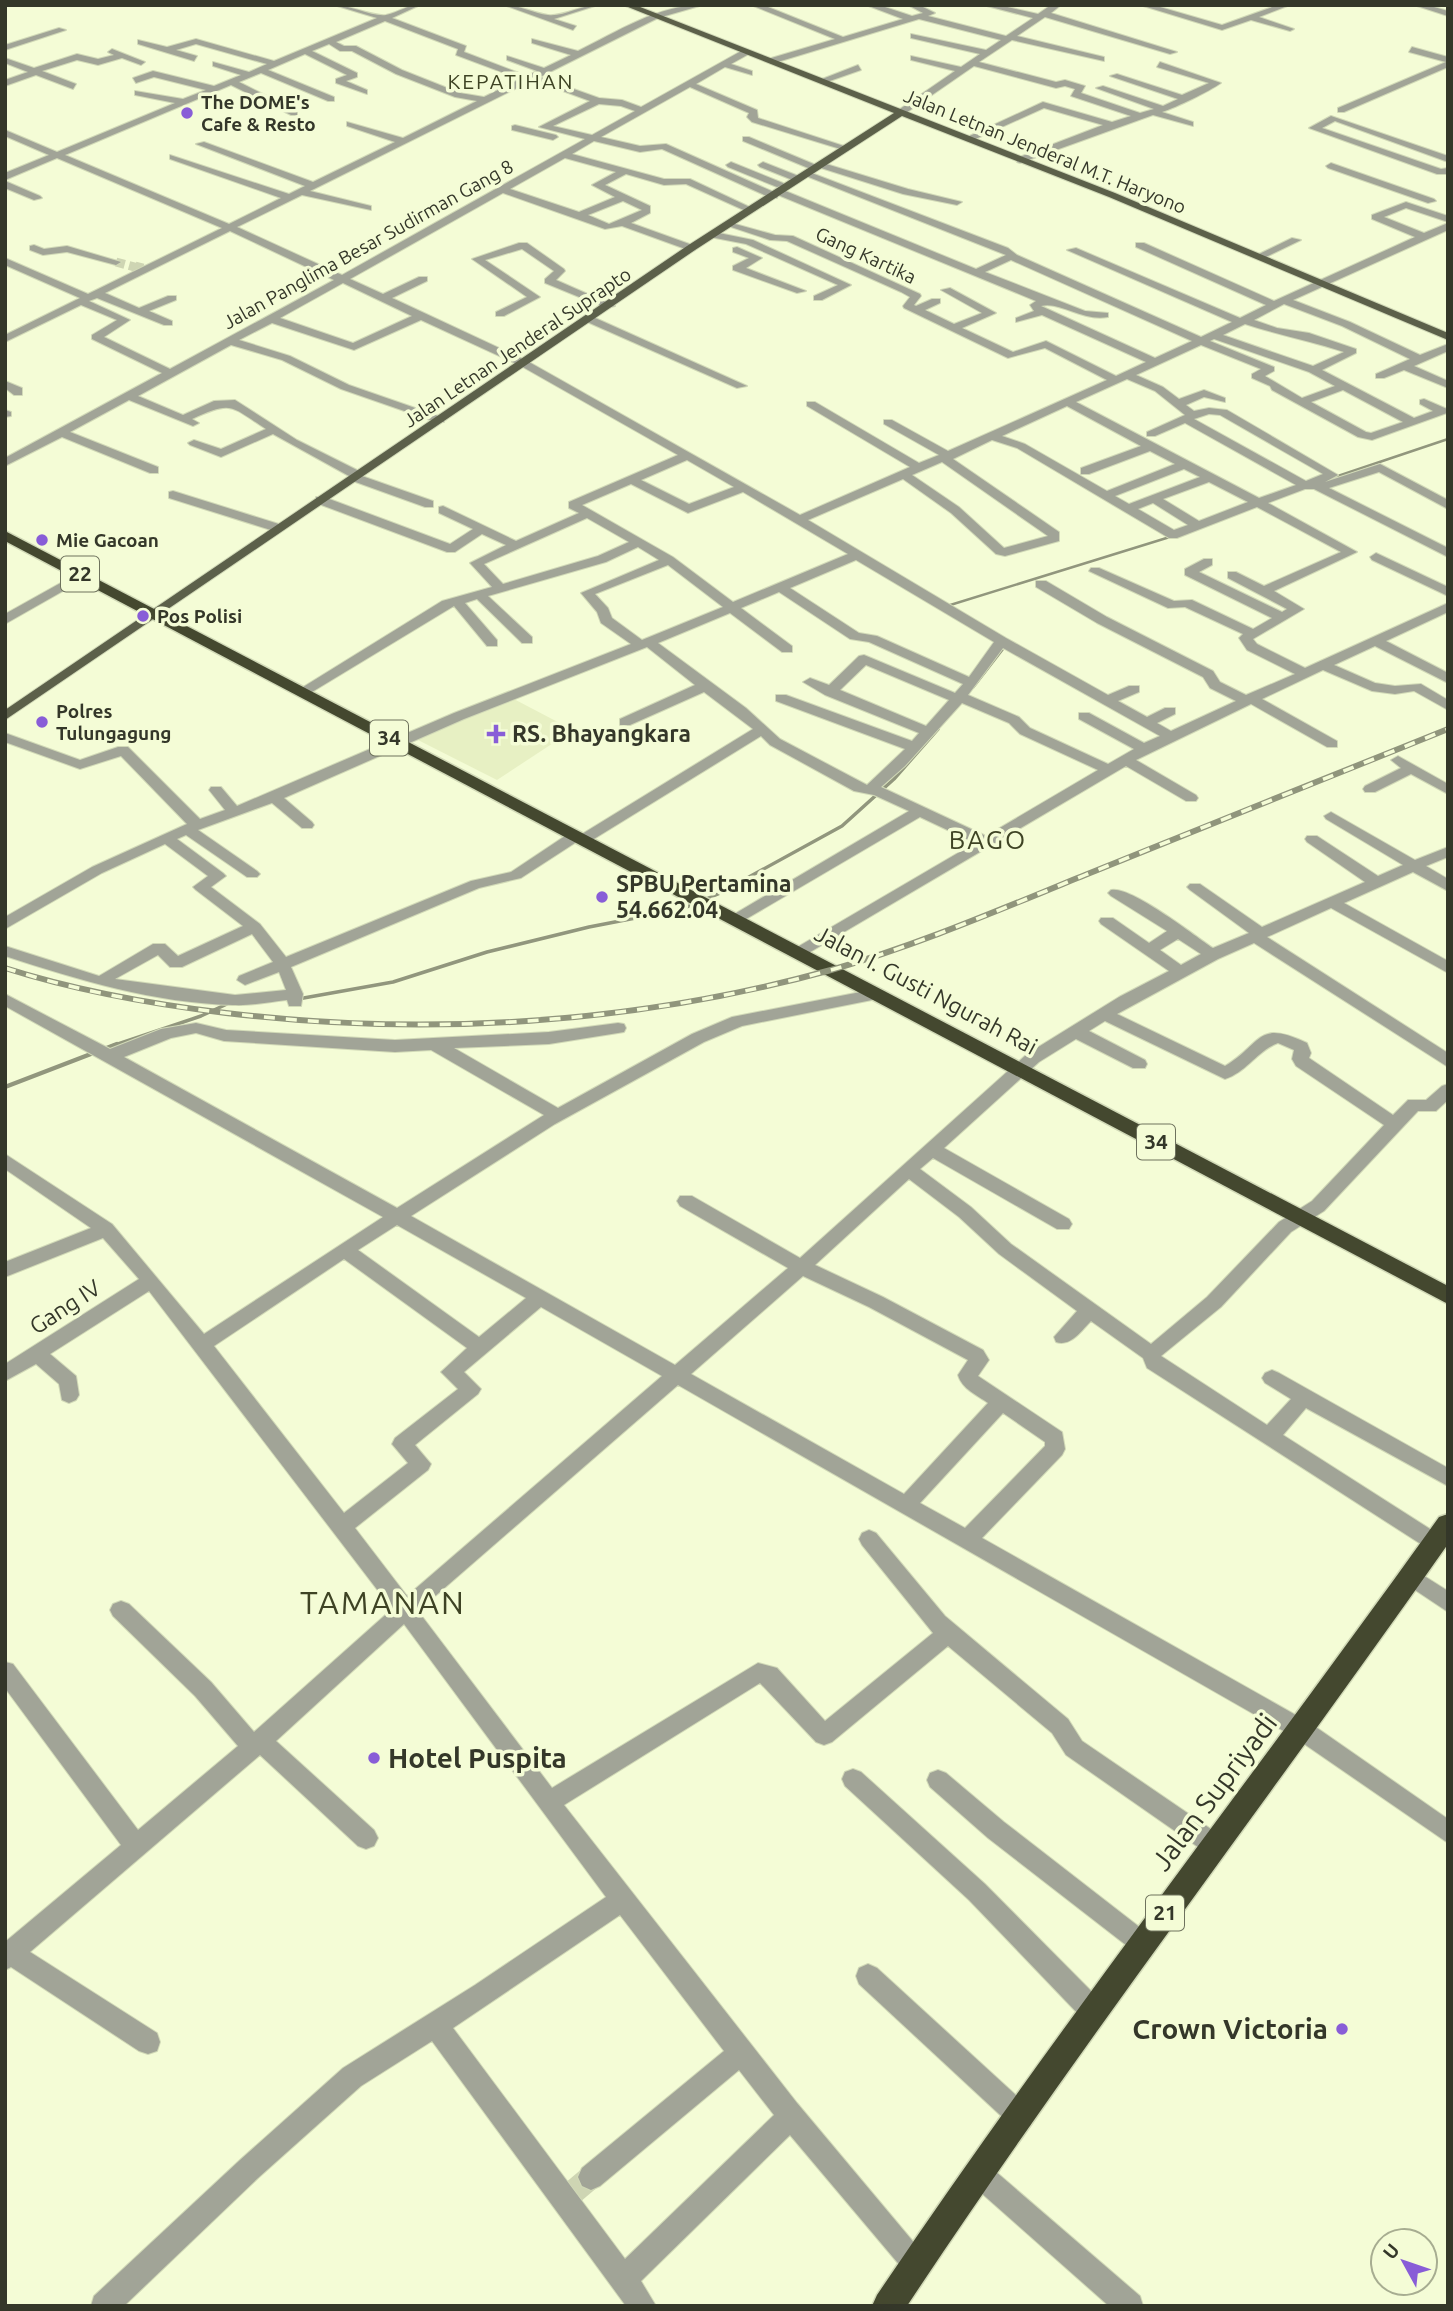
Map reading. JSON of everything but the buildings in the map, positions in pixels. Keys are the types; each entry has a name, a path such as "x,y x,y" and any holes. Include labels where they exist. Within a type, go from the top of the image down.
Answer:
{"highway":[{"name":"22","path":"5,535 156,614"},
{"name":"Jalan I. Gusti Ngurah Rai","path":"156,614 1448,1296"},
{"name":"Jalan Supriyadi","path":"888,2306 1094,2012 1302,1730 1441,1533"}],"main road":[{"name":"Jalan Letnan Jenderal M.T. Haryono","path":"627,5 1260,256 1448,337"},
{"name":"Jalan Letnan Jenderal Suprapto","path":"5,716 278,528 525,364 691,248 900,113"}],"street":[{"path":"338,5 385,18 457,46 463,49 461,54 530,78 598,101 622,103 643,111"},
{"path":"5,177 416,5"},
{"path":"509,5 550,18 594,5"},
{"path":"5,339 655,16 699,5"},
{"path":"755,5 842,39"},
{"path":"870,5 1101,58"},
{"path":"771,61 931,12 912,5"},
{"path":"987,5 1043,15 1173,52"},
{"path":"900,113 1057,5"},
{"path":"1144,5 1218,28 1286,5"},
{"path":"1418,5 1448,14"},
{"path":"550,18 547,19 573,28"},
{"path":"1002,18 1029,24"},
{"path":"1252,18 1290,29"},
{"path":"5,48 62,30"},
{"path":"22,33 36,38"},
{"path":"914,36 987,52"},
{"path":"166,50 196,41 275,64"},
{"path":"329,41 343,49 354,48 399,72 458,94 484,100"},
{"path":"535,41 578,54"},
{"path":"141,42 194,58"},
{"path":"181,63 223,48"},
{"path":"1412,50 1448,62"},
{"path":"305,51 354,75 340,81 364,92"},
{"name":"Jalan Panglima Besar Sudirman Gang 8","path":"5,463 168,372 272,319 746,52"},
{"path":"5,83 79,56 100,62 117,54 141,62"},
{"path":"510,58 544,71"},
{"path":"914,58 962,70"},
{"path":"5,60 73,86"},
{"path":"1341,110 1448,62"},
{"path":"972,63 1057,86 1065,83 1082,88 1074,93 1140,116"},
{"path":"216,64 259,81"},
{"path":"724,64 748,73"},
{"path":"1020,160 1112,125 1181,103 1183,98 1217,83 1160,65"},
{"path":"821,81 858,68"},
{"path":"261,70 331,99"},
{"path":"136,80 153,74 215,89"},
{"path":"1114,76 1183,98"},
{"path":"231,82 294,113"},
{"path":"689,84 754,113 751,117 755,120 844,149"},
{"path":"1100,88 1163,109"},
{"path":"138,93 184,102"},
{"path":"598,101 544,127 643,150 663,146 977,272 1154,362"},
{"path":"968,139 1043,105 1112,125"},
{"path":"1152,112 1190,124"},
{"path":"541,118 555,121"},
{"path":"1448,159 1334,118 1314,128 1440,172 1448,172"},
{"path":"350,124 403,141"},
{"path":"515,128 584,145"},
{"path":"5,133 230,228 525,364 744,486 951,610 999,642 1170,736"},
{"path":"746,139 810,172 1004,250 1012,256 1207,338 1244,359 1270,369 1242,383"},
{"path":"1391,155 1426,140"},
{"path":"201,144 314,186"},
{"path":"566,155 664,182 687,181 751,210"},
{"path":"173,157 291,198"},
{"path":"747,158 957,202"},
{"path":"731,165 780,192"},
{"path":"1331,166 1437,203"},
{"path":"503,190 608,227 623,223 648,210 597,185 625,171"},
{"path":"5,184 37,198"},
{"path":"302,192 368,208"},
{"path":"580,215 624,197"},
{"path":"1424,237 1375,217 1406,205 1448,219"},
{"path":"623,223 691,248"},
{"name":"Gang Kartika","path":"730,224 774,238 789,238 905,290 916,296 908,306 1012,356 1046,344 1122,377 1159,389 1189,417 1311,487 1448,553"},
{"path":"799,520 946,457 1207,338 1321,282 1448,226"},
{"path":"711,237 757,258 737,268 801,291"},
{"path":"711,237 761,246 846,285 818,298"},
{"path":"1260,256 1296,240"},
{"path":"1140,244 1279,302 1346,324 1419,359"},
{"path":"500,314 535,298 527,289 477,259 526,245 560,271 549,281 527,289"},
{"path":"34,248 43,252 66,249 116,262"},
{"path":"1073,250 1160,291 1243,321 1275,331 1300,333 1352,351 1312,370"},
{"path":"977,272 1012,256"},
{"path":"5,261 89,298 125,320 96,337 168,372"},
{"path":"384,298 423,279"},
{"path":"549,281 610,306"},
{"path":"946,290 990,313 953,328"},
{"path":"89,298 140,311 169,323"},
{"path":"140,311 172,298"},
{"path":"916,310 936,301"},
{"path":"1020,320 1055,302 1092,316 1104,314"},
{"path":"272,319 354,347 423,315"},
{"path":"589,319 741,386"},
{"path":"1207,338 1258,351 1312,370 1413,422"},
{"path":"231,341 286,358 345,387 440,420"},
{"path":"1380,376 1448,347"},
{"path":"1244,359 1258,351"},
{"path":"1403,365 1448,385"},
{"path":"1256,376 1368,437 1443,411 1424,402"},
{"path":"5,384 18,390 18,393"},
{"path":"1302,402 1341,387"},
{"path":"1178,404 1204,393 1221,400"},
{"path":"129,396 197,425"},
{"path":"182,419 228,401 356,476 429,504"},
{"path":"1067,402 1152,440 1185,464 1351,552 1264,591"},
{"path":"811,404 919,468"},
{"path":"1085,471 1152,440 1189,417 1214,411 1237,420 1332,475 1311,487"},
{"path":"1237,420 1252,415"},
{"path":"888,422 946,457 1055,535 1055,538 1005,552 1000,551 955,510 903,474"},
{"path":"194,443 220,453 274,429"},
{"path":"60,432 154,470"},
{"path":"992,436 1021,446 1172,536 1311,487 1380,468 1448,505"},
{"path":"687,455 573,504 669,560 787,649"},
{"path":"1105,496 1185,464"},
{"path":"1127,509 1210,477"},
{"path":"630,479 688,509 744,486"},
{"path":"173,495 278,528"},
{"path":"1154,499 1199,526"},
{"path":"320,500 451,549 481,529"},
{"path":"443,510 515,545"},
{"path":"501,589 475,565 587,514"},
{"path":"302,692 425,616 456,601 602,559 639,542"},
{"path":"5,924 97,870 166,838 274,797 398,742 857,555"},
{"path":"1376,557 1448,592"},
{"path":"669,560 587,593 603,611 606,620 645,643 734,706 761,730 823,769 859,788 877,791 921,810 986,842"},
{"path":"1208,562 1189,572 1281,617"},
{"path":"1095,571 1173,605 1186,604 1252,633"},
{"path":"5,620 82,575"},
{"path":"1233,575 1297,608 1252,633 1246,641 1252,647 1306,674"},
{"path":"1041,584 1101,620 1208,674 1215,685 1248,699 1332,744"},
{"path":"781,588 855,636 872,639 972,683"},
{"path":"480,594 527,640"},
{"path":"456,601 492,643"},
{"path":"800,953 1144,749 1448,607"},
{"path":"1376,641 1448,679"},
{"path":"877,791 961,697 999,642"},
{"path":"830,692 864,659 1014,720 1025,731 1109,770"},
{"path":"1325,666 1372,688 1395,690 1416,687 1448,706"},
{"path":"810,682 928,732"},
{"path":"625,722 705,686"},
{"path":"1107,701 1134,688"},
{"path":"781,698 914,747"},
{"path":"1146,723 1170,712"},
{"path":"1084,716 1144,749"},
{"path":"245,980 476,884 507,879 761,730"},
{"path":"5,737 80,765 123,750 192,827 252,874"},
{"path":"1127,760 1191,798"},
{"path":"1370,789 1404,764 1448,790"},
{"path":"216,790 234,811"},
{"path":"274,797 307,825"},
{"path":"736,919 921,810"},
{"path":"1331,816 1448,886"},
{"path":"5,951 102,982 207,998 295,998 281,965 254,927 201,887 218,876 166,838"},
{"path":"1312,839 1376,882"},
{"path":"148,2042 8,1955 257,1744 406,1609 801,1267 1019,1070 1075,1031 1180,971 1448,850"},
{"path":"1195,887 1258,936 1448,1061"},
{"path":"1116,893 1149,911 1212,955"},
{"path":"1331,902 1448,968"},
{"path":"1107,921 1180,971"},
{"path":"102,982 109,975 159,948 176,963 254,927"},
{"path":"1149,950 1174,934"},
{"path":"203,1345 344,1250 557,1115 719,1028 738,1021 869,991"},
{"path":"5,999 678,1375 1302,1730 1448,1832"},
{"path":"1104,1014 1225,1073 1232,1071 1260,1044 1280,1037 1300,1047 1303,1053 1300,1059 1302,1062 1364,1106 1395,1124"},
{"path":"104,1053 177,1030 202,1026 224,1035 395,1046 549,1038 618,1028"},
{"path":"1075,1031 1139,1064"},
{"path":"434,1044 557,1115"},
{"path":"1151,1354 1214,1302 1284,1227 1318,1206 1414,1104 1430,1107 1448,1090"},
{"path":"932,1149 1063,1224"},
{"path":"5,1160 106,1229 151,1280 343,1526 791,2116 917,2266"},
{"path":"909,1170 965,1212 1005,1249 1151,1354 1154,1363 1270,1436 1441,1533"},
{"path":"686,1201 801,1267 876,1301 976,1355 979,1360 968,1375 969,1380 1052,1435 1057,1445 966,1541"},
{"path":"5,1270 106,1229"},
{"path":"344,1250 480,1347"},
{"name":"Gang IV","path":"5,1374 151,1280"},
{"path":"343,1526 421,1464 402,1444 471,1388 450,1373 539,1297"},
{"path":"1063,1337 1089,1311"},
{"path":"37,1354 69,1381 69,1395"},
{"path":"1272,1378 1448,1478"},
{"path":"1270,1436 1304,1397"},
{"path":"905,1506 1001,1402"},
{"path":"869,1539 948,1633 1060,1726 1074,1748 1216,1846"},
{"path":"1410,1576 1448,1603"},
{"path":"121,1610 257,1744 366,1838"},
{"path":"550,1801 758,1673 769,1675 824,1735 948,1633"},
{"path":"5,1671 136,1846"},
{"path":"853,1779 976,1892 1094,2012"},
{"path":"938,1780 996,1830 1143,1944"},
{"path":"104,2306 249,2169 352,2077 484,1994 624,1898"},
{"path":"868,1976 1021,2117"},
{"path":"435,2024 576,2190 624,2280 643,2306"},
{"path":"576,2190 742,2052"},
{"path":"624,2280 791,2116"},
{"path":"979,2174 1130,2306"}],"shaded area":[{"name":"RS. Bhayangkara","path":"510,697 573,730 497,780 416,739"}],"waterway":[{"path":"1329,479 1448,439"},
{"path":"947,606 1173,536"},
{"path":"973,687 1004,647"},
{"path":"298,999 393,982 487,952 589,927 682,909 718,894 842,826 894,779 938,729"},
{"path":"112,1046 201,1016 227,1004"},
{"path":"104,1049 117,1044"},
{"path":"5,1087 96,1052"}],"tunnel":[{"path":"116,262 142,269"},
{"path":"135,267 143,269"},
{"path":"572,2193 591,2177"}],"railway":[{"path":"5,968 87,990 142,1001 226,1013 378,1024 530,1021 682,1003 831,970 927,938 1448,729"}],"place":[{"name":"The DOME's Cafe & Resto","path":"187,113"},
{"name":"Mie Gacoan","path":"42,540"},
{"name":"Pos Polisi","path":"143,616"},
{"name":"Polres Tulungagung","path":"42,722"},
{"name":"RS. Bhayangkara","path":"496,734"},
{"name":"SPBU Pertamina 54.662.04","path":"602,897"},
{"name":"Hotel Puspita","path":"374,1758"},
{"name":"Crown Victoria","path":"1342,2029"}],"district":[{"name":"KEPATIHAN","path":"511,82"},
{"name":"BAGO","path":"988,840"},
{"name":"TAMANAN","path":"383,1603"}]}
